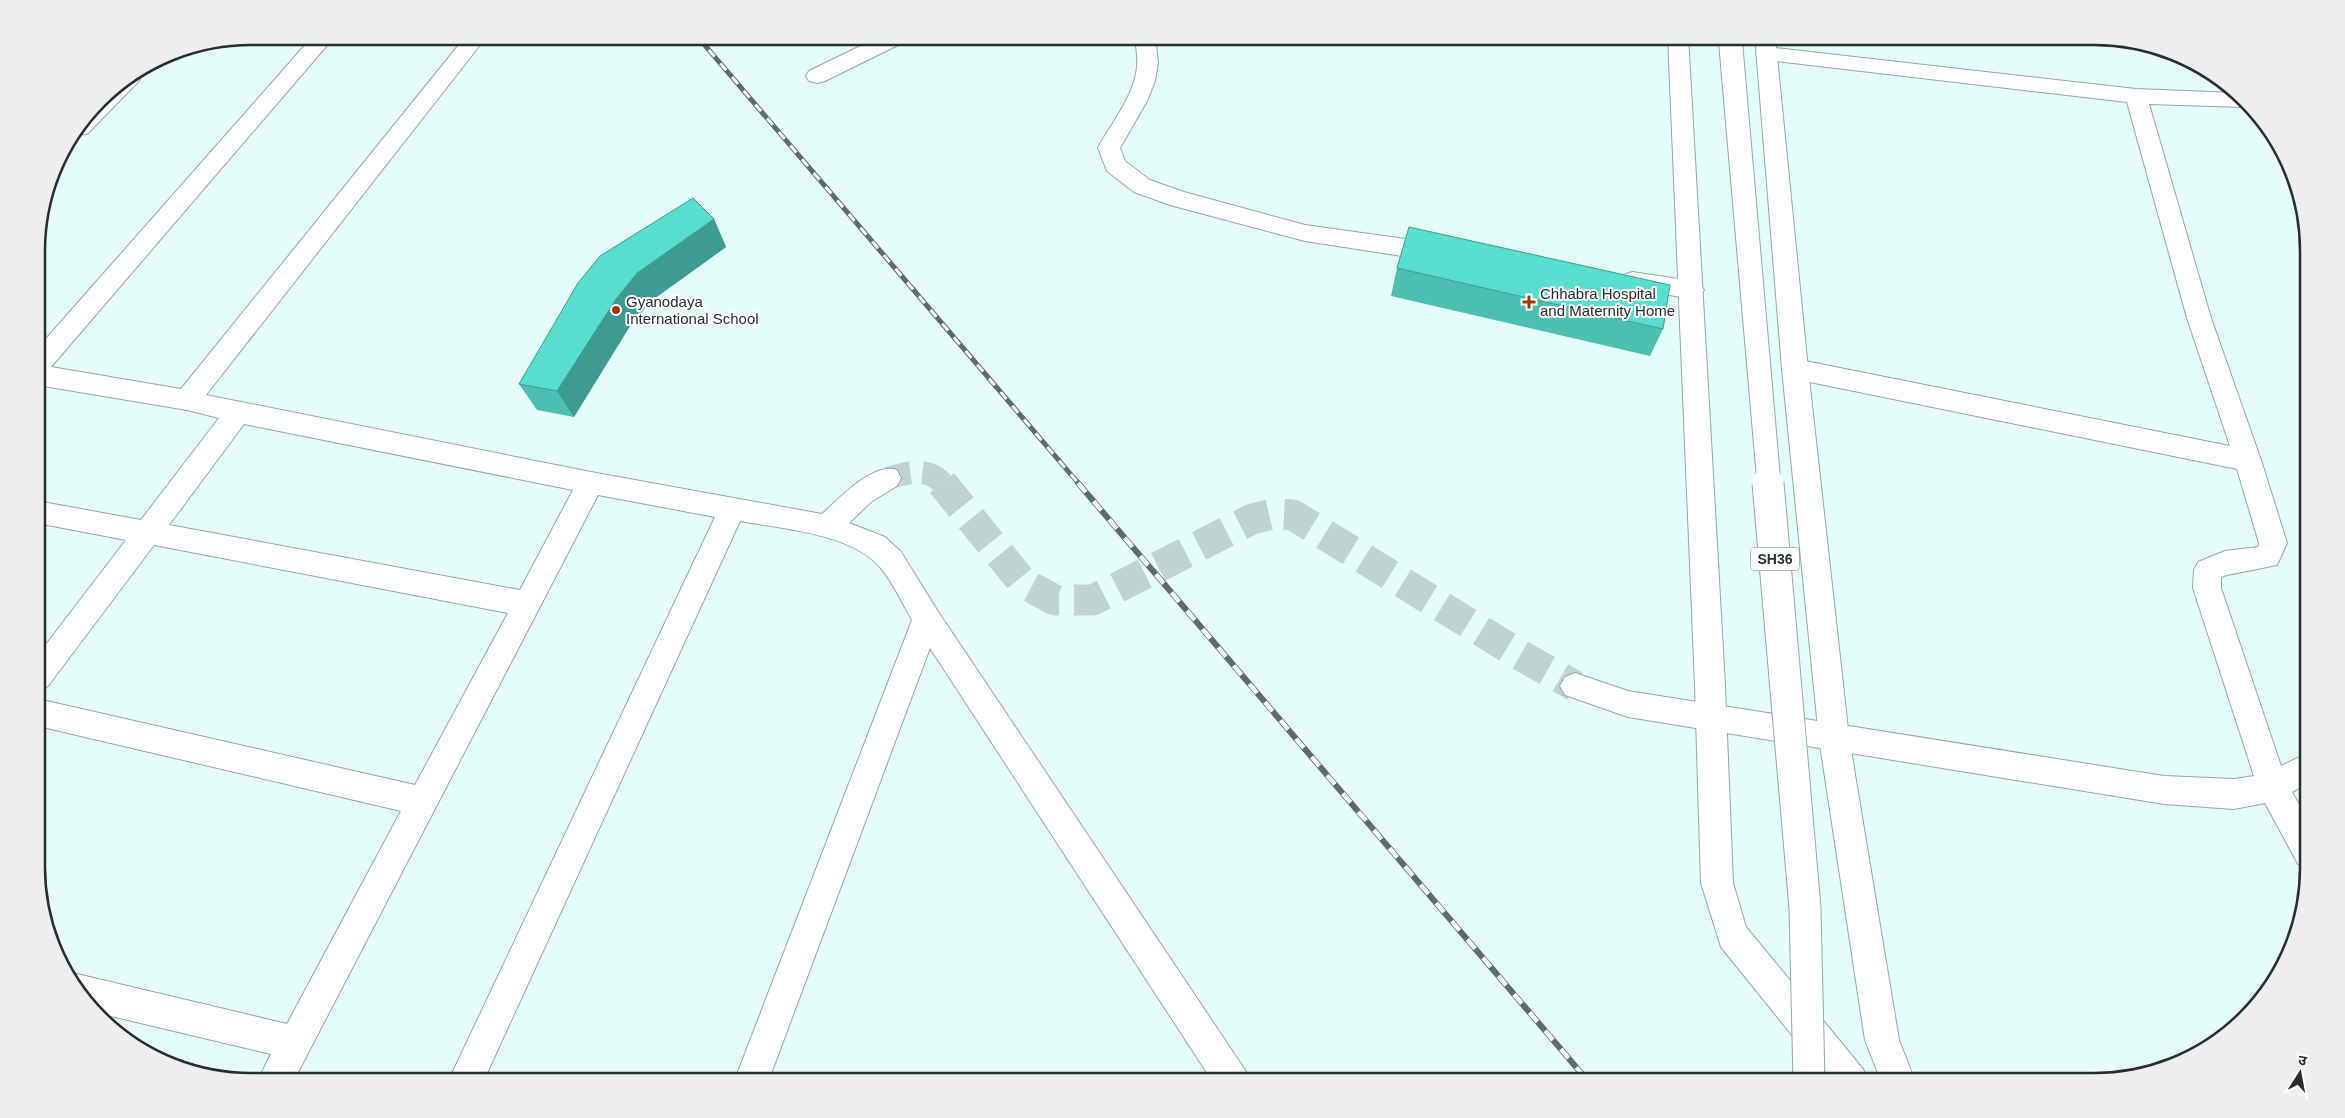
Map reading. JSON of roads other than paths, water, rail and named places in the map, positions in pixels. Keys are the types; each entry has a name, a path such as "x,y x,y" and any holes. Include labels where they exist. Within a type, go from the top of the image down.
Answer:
{"street":[{"path":"45,357 317,45"},
{"path":"186,400 470,45"},
{"path":"817,76 881,45"},
{"path":"1146,45 1147,70 1138,97 1119,126 1109,148 1115,165 1142,186 1194,204 1305,234 1460,256"},
{"path":"1678,45 1692,290 1717,883 1732,936 1844,1073"},
{"name":"SH36","path":"1731,45 1805,908 1809,1073"},
{"path":"1895,1073 1882,1040 1834,738 1795,369 1766,45 2136,96 2234,100"},
{"path":"2136,96 2199,318 2248,460 2273,543 2267,557 2225,563 2208,570 2207,588 2273,787 2300,836"},
{"path":"1614,279 1692,290"},
{"path":"1795,369 2248,460"},
{"path":"45,376 186,400 238,413 590,483 827,526 874,545 892,560 927,619 1220,1073"},
{"path":"45,668 238,413"},
{"path":"827,526 862,494 888,478"},
{"path":"279,1073 590,483"},
{"path":"469,1073 732,509"},
{"path":"45,514 527,604"},
{"path":"754,1073 927,619"},
{"path":"1575,686 1628,704 2164,790 2234,794 2273,787 2300,772"},
{"path":"45,714 423,802"},
{"path":"88,994 296,1043"}],"tunnel":[{"path":"888,478 917,472 931,475 942,483"},
{"path":"942,483 1023,583 1055,600 1093,600 1252,519 1273,514 1293,515 1520,655 1575,686"}],"railway":[{"path":"705,45 1079,484"},
{"path":"1078,483 1581,1073"}],"place":[{"name":"Chhabra Hospital and Maternity Home","path":"1529,302"},
{"name":"Gyanodaya International School","path":"616,310"}]}
